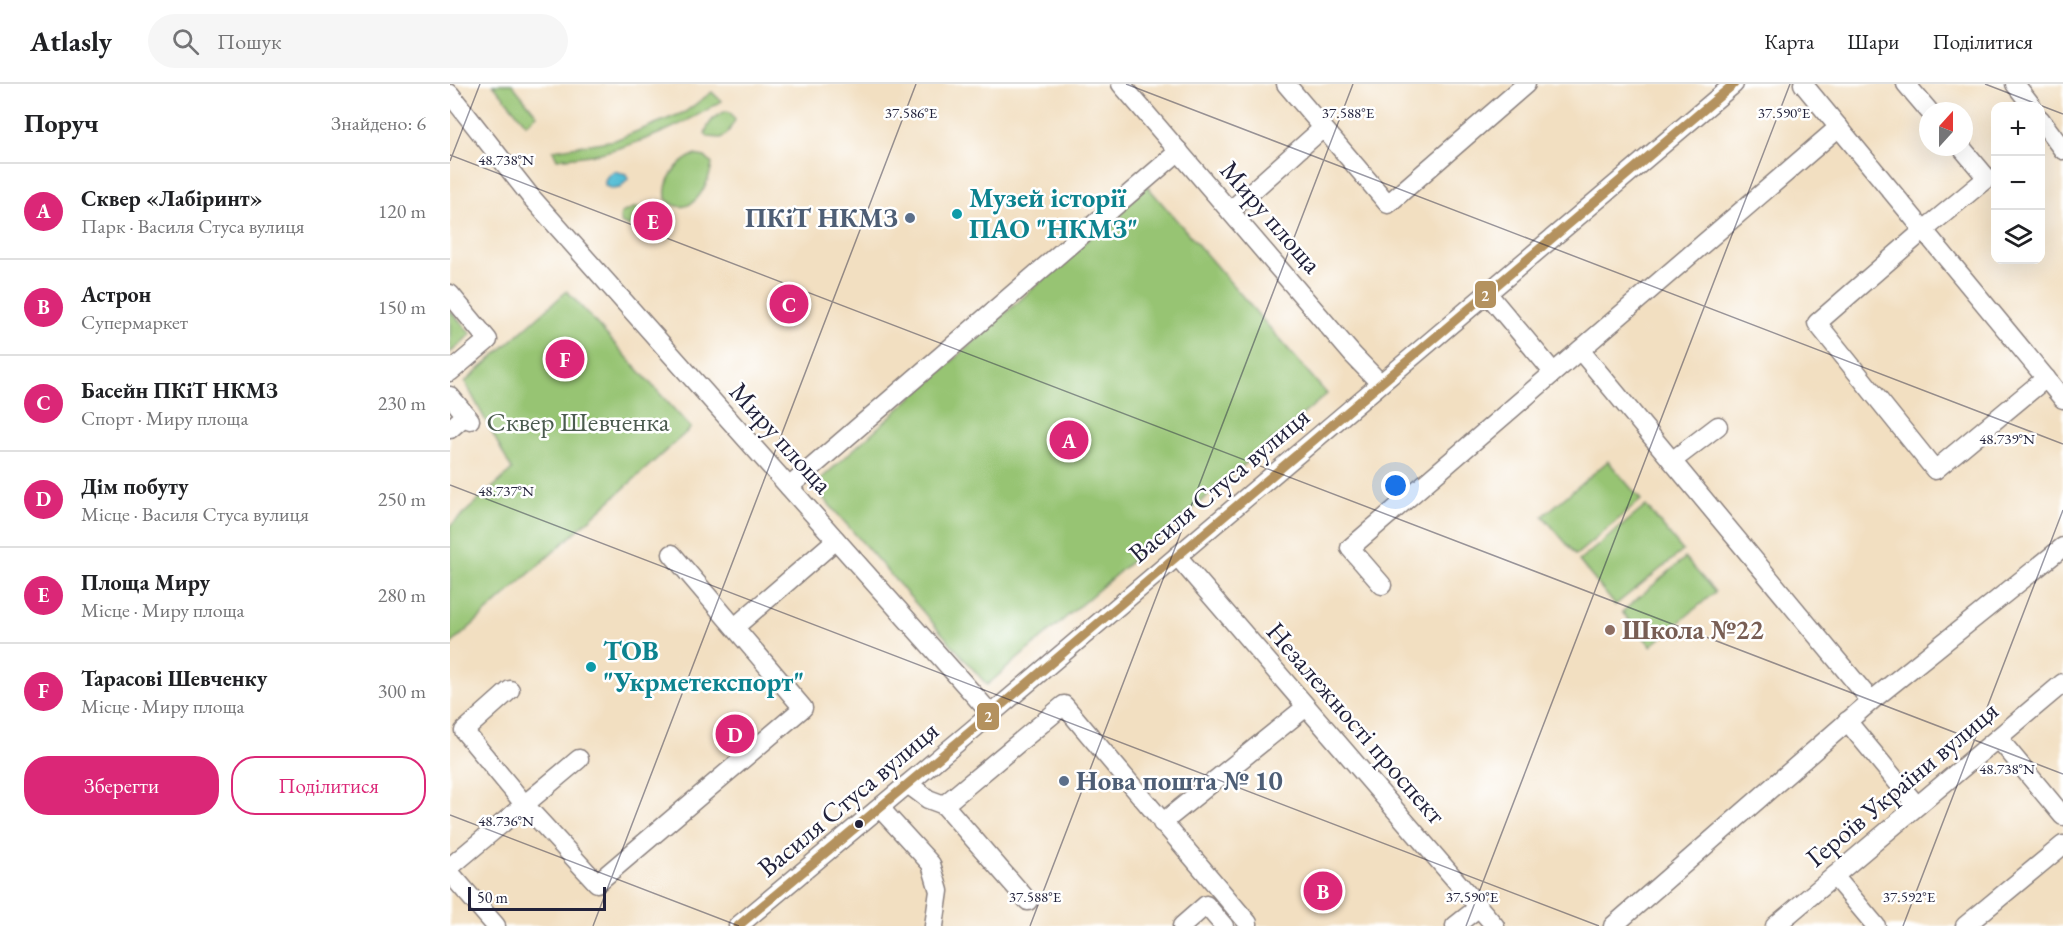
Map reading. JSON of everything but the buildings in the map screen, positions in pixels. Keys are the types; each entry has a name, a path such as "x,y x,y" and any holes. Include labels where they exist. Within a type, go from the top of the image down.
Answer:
{"street":[{"name":"Миру площа","path":"1122,84 1353,355 1380,383"},
{"path":"1286,84 1388,204 1526,84"},
{"name":"Василя Стуса вулиця","path":"738,926 1734,84"},
{"path":"1803,84 2063,399"},
{"path":"1906,84 1921,102"},
{"path":"2015,84 2029,102"},
{"name":"Миру площа","path":"450,93 531,197 991,714"},
{"path":"2045,126 2063,150"},
{"path":"1382,585 1350,548 1839,127"},
{"path":"1230,211 1323,128"},
{"path":"789,487 1179,151"},
{"path":"1969,156 1987,178 1817,323 1935,470 2046,378"},
{"path":"1487,293 1553,372"},
{"path":"450,294 488,339 450,372"},
{"path":"1580,350 1871,701"},
{"path":"450,396 468,418 450,429"},
{"path":"1672,461 1718,426"},
{"path":"735,627 836,540"},
{"path":"1613,926 1871,701 2063,547"},
{"path":"510,690 464,731 525,805 597,883 803,708 672,554"},
{"name":"Незалежності проспект","path":"1177,556 1495,926"},
{"name":"Героїв України вулиця","path":"1775,926 2063,683"},
{"path":"944,805 1064,705 1248,926"},
{"path":"1162,823 1306,707"},
{"path":"1847,722 1917,806"},
{"path":"1998,738 2056,794 2063,816"},
{"path":"450,867 579,759"},
{"path":"908,784 928,799 944,805 1028,901"},
{"path":"880,808 932,864 939,891 934,926"},
{"path":"1965,926 2063,845"},
{"path":"450,873 496,926"},
{"path":"1834,876 1876,926"},
{"path":"1182,926 1206,905 1224,926"},
{"path":"1455,926 1479,907"}],"green space":[{"path":"493,84 512,84 537,115 526,124"},
{"path":"712,92 721,101 681,124 636,142 596,154 557,159 553,150 615,140 685,112"},
{"path":"727,111 735,120 727,134 721,138 708,137 705,134 710,123"},
{"path":"694,155 705,157 712,164 707,181 703,190 691,204 675,205 666,199 669,179 672,172 682,162"},
{"path":"1147,186 1327,394 987,685 813,486"},
{"path":"636,207 649,210 653,217 650,224 637,229 622,224 621,213"},
{"name":"Сквер Шевченка","path":"567,291 691,428 450,645 450,526 512,470 465,382"},
{"path":"450,310 471,334 450,353"},
{"path":"1608,461 1641,500 1576,555 1543,516"},
{"path":"1646,506 1683,551 1615,605 1579,561"},
{"path":"1685,558 1715,592 1651,646 1622,612"}],"water":[{"path":"614,171 626,174 628,179 620,188 613,189 605,186 605,181"}],"transit line":[{"name":"2","path":"738,926 1734,84"}],"place":[{"name":"Музей історії ПАО \"НКМЗ\"","path":"957,214"},
{"name":"ПКіТ НКМЗ","path":"910,218"},
{"name":"Площа Миру","path":"653,221"},
{"name":"Басейн ПКіТ НКМЗ","path":"789,304"},
{"name":"Тарасові Шевченку","path":"565,359"},
{"name":"Сквер «Лабіринт»","path":"1069,440"},
{"name":"Школа №22","path":"1610,630"},
{"name":"ТОВ \"Укрметекспорт\"","path":"591,667"},
{"name":"Дім побуту","path":"735,734"},
{"name":"Нова пошта № 10","path":"1064,781"},
{"name":"Астрон","path":"1323,891"}]}
